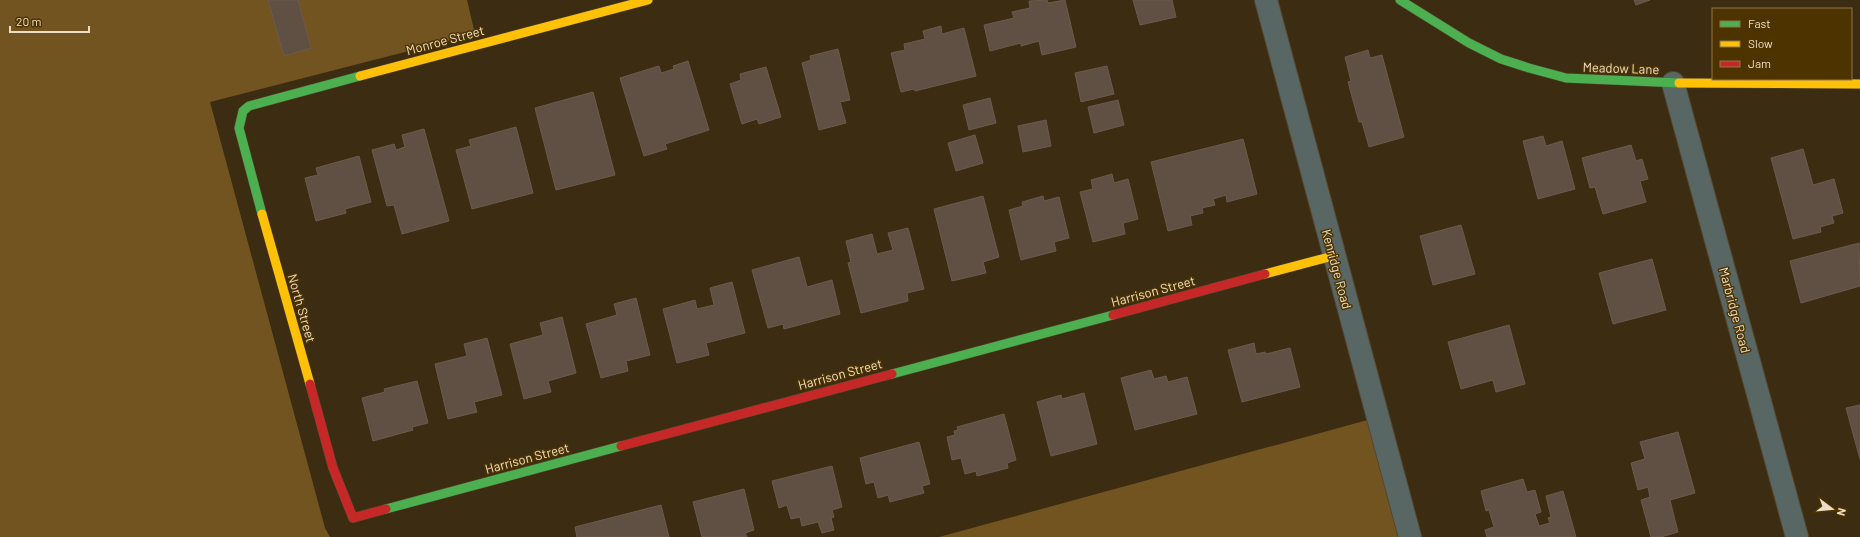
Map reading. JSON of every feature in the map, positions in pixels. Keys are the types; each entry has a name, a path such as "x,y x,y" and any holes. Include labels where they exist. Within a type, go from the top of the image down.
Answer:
{"street":[{"name":"Monroe Street","path":"249,106 648,0"},
{"name":"Kenridge Road","path":"1266,0 1333,256 1410,537"},
{"name":"Meadow Lane","path":"1400,0 1445,29 1492,55 1552,75 1576,80 1860,84"},
{"name":"Marbridge Road","path":"1673,82 1797,537"},
{"name":"North Street","path":"249,106 242,110 239,128 244,150 333,468 352,518"},
{"name":"Harrison Street","path":"352,518 1333,256"}],"shaded area":[{"path":"0,0 467,0 475,34 210,102 325,528 330,537 0,537"},
{"path":"1375,418 1407,537 939,537"}],"building":[{"path":"268,0 298,0 311,48 284,56"},
{"path":"1047,0 1048,3 1065,0 1076,47 1042,55 1039,41 1021,46 1021,43 990,51 984,25 1014,18 1012,12 1030,8 1029,1"},
{"path":"1133,0 1172,0 1176,17 1140,25"},
{"path":"1634,0 1650,0 1636,5"},
{"path":"941,26 942,34 964,28 976,76 915,91 914,89 901,92 891,53 905,50 904,44 925,39 923,31"},
{"path":"838,49 850,100 840,102 846,123 819,130 802,63 811,60 810,56"},
{"path":"1368,50 1370,58 1382,55 1404,137 1369,147 1362,122 1359,122 1348,82 1351,81 1345,57"},
{"path":"688,61 709,130 665,144 667,149 644,156 620,78 659,66 661,73 674,69 673,66"},
{"path":"1107,66 1114,94 1081,102 1075,73"},
{"path":"766,67 781,117 759,124 757,119 742,124 730,84 741,80 740,74"},
{"path":"593,92 615,175 556,190 535,108"},
{"path":"990,98 996,123 969,130 963,105"},
{"path":"1118,100 1124,125 1094,133 1088,107"},
{"path":"1046,120 1051,146 1023,152 1018,126"},
{"path":"516,127 533,193 472,209 456,150 471,146 469,140"},
{"path":"424,129 449,221 402,234 394,205 387,206 372,150 394,144 396,150 405,147 402,135"},
{"path":"975,135 983,163 956,171 948,143"},
{"path":"1543,136 1546,146 1562,141 1575,189 1538,199 1523,141"},
{"path":"1243,139 1257,194 1227,202 1226,195 1213,199 1215,205 1202,208 1203,213 1190,216 1192,225 1168,231 1151,162"},
{"path":"1631,145 1636,161 1642,159 1648,179 1640,181 1646,202 1603,214 1595,187 1590,188 1582,158"},
{"path":"1803,149 1813,185 1834,179 1843,213 1832,216 1834,223 1820,227 1821,232 1793,239 1771,158"},
{"path":"359,156 371,202 345,209 346,213 316,221 305,178 318,175 316,168"},
{"path":"1112,174 1114,183 1128,179 1138,219 1123,223 1125,234 1093,242 1080,192 1093,189 1091,180"},
{"path":"983,196 999,257 983,262 986,273 952,281 934,209"},
{"path":"1043,196 1044,201 1059,197 1069,238 1054,242 1056,251 1021,260 1009,210 1023,206 1022,202"},
{"path":"1461,225 1475,274 1433,285 1420,236"},
{"path":"908,228 924,289 907,293 908,301 861,313 848,263 851,262 846,241 872,234 877,254 893,250 888,233"},
{"path":"1859,243 1860,286 1801,303 1790,261"},
{"path":"799,257 807,287 832,280 840,314 784,329 783,324 768,328 752,270"},
{"path":"1652,259 1666,310 1613,324 1599,273"},
{"path":"732,282 745,333 706,343 709,355 677,363 663,309 695,300 697,309 714,305 710,288"},
{"path":"636,298 650,355 626,361 628,371 601,378 586,324 617,315 614,304"},
{"path":"562,317 576,373 548,381 551,392 524,399 510,344 543,335 540,323"},
{"path":"1509,325 1525,384 1496,392 1493,380 1461,389 1448,342"},
{"path":"487,338 502,395 474,402 477,412 448,419 435,364 467,356 464,344"},
{"path":"1254,343 1256,354 1265,352 1266,354 1290,348 1300,387 1242,402 1228,350"},
{"path":"1151,370 1154,379 1166,376 1168,382 1187,377 1197,414 1135,430 1121,378"},
{"path":"417,381 428,423 412,427 413,430 373,441 362,398 385,392 384,389"},
{"path":"1084,393 1097,444 1051,456 1037,402 1061,395 1062,399"},
{"path":"1860,405 1860,459 1846,408"},
{"path":"1004,414 1016,460 1007,463 1008,468 977,476 976,471 965,474 961,458 952,460 947,437 955,435 954,431 958,430 957,427"},
{"path":"1678,432 1695,493 1670,500 1678,532 1661,537 1651,537 1641,500 1650,497 1648,487 1638,490 1631,463 1645,459 1640,442"},
{"path":"919,442 930,484 922,486 924,493 890,502 888,495 878,498 874,482 866,484 860,458"},
{"path":"832,466 842,507 832,510 834,517 831,518 834,530 822,533 818,522 802,526 800,517 791,519 787,505 779,508 772,481"},
{"path":"1523,479 1527,492 1535,490 1541,512 1535,514 1539,526 1550,523 1548,518 1551,517 1546,496 1563,491 1576,537 1487,537 1485,530 1494,527 1489,510 1486,511 1481,491"},
{"path":"744,489 754,530 745,533 747,537 702,537 693,502"},
{"path":"661,505 669,537 577,537 575,527"}],"traffic: fast":[{"path":"1400,0 1469,43 1501,59 1529,68 1566,78 1679,83"},
{"path":"262,214 239,128 243,111 249,106 360,76"},
{"path":"892,374 1113,315"},
{"path":"386,509 621,446"}],"traffic: slow":[{"path":"360,76 648,0"},
{"path":"1679,83 1860,84"},
{"path":"262,214 310,384"},
{"path":"1265,274 1333,256"}],"traffic: jam":[{"path":"1113,315 1265,274"},
{"path":"621,446 892,374"},
{"path":"310,384 333,468 353,518 386,509"}]}
